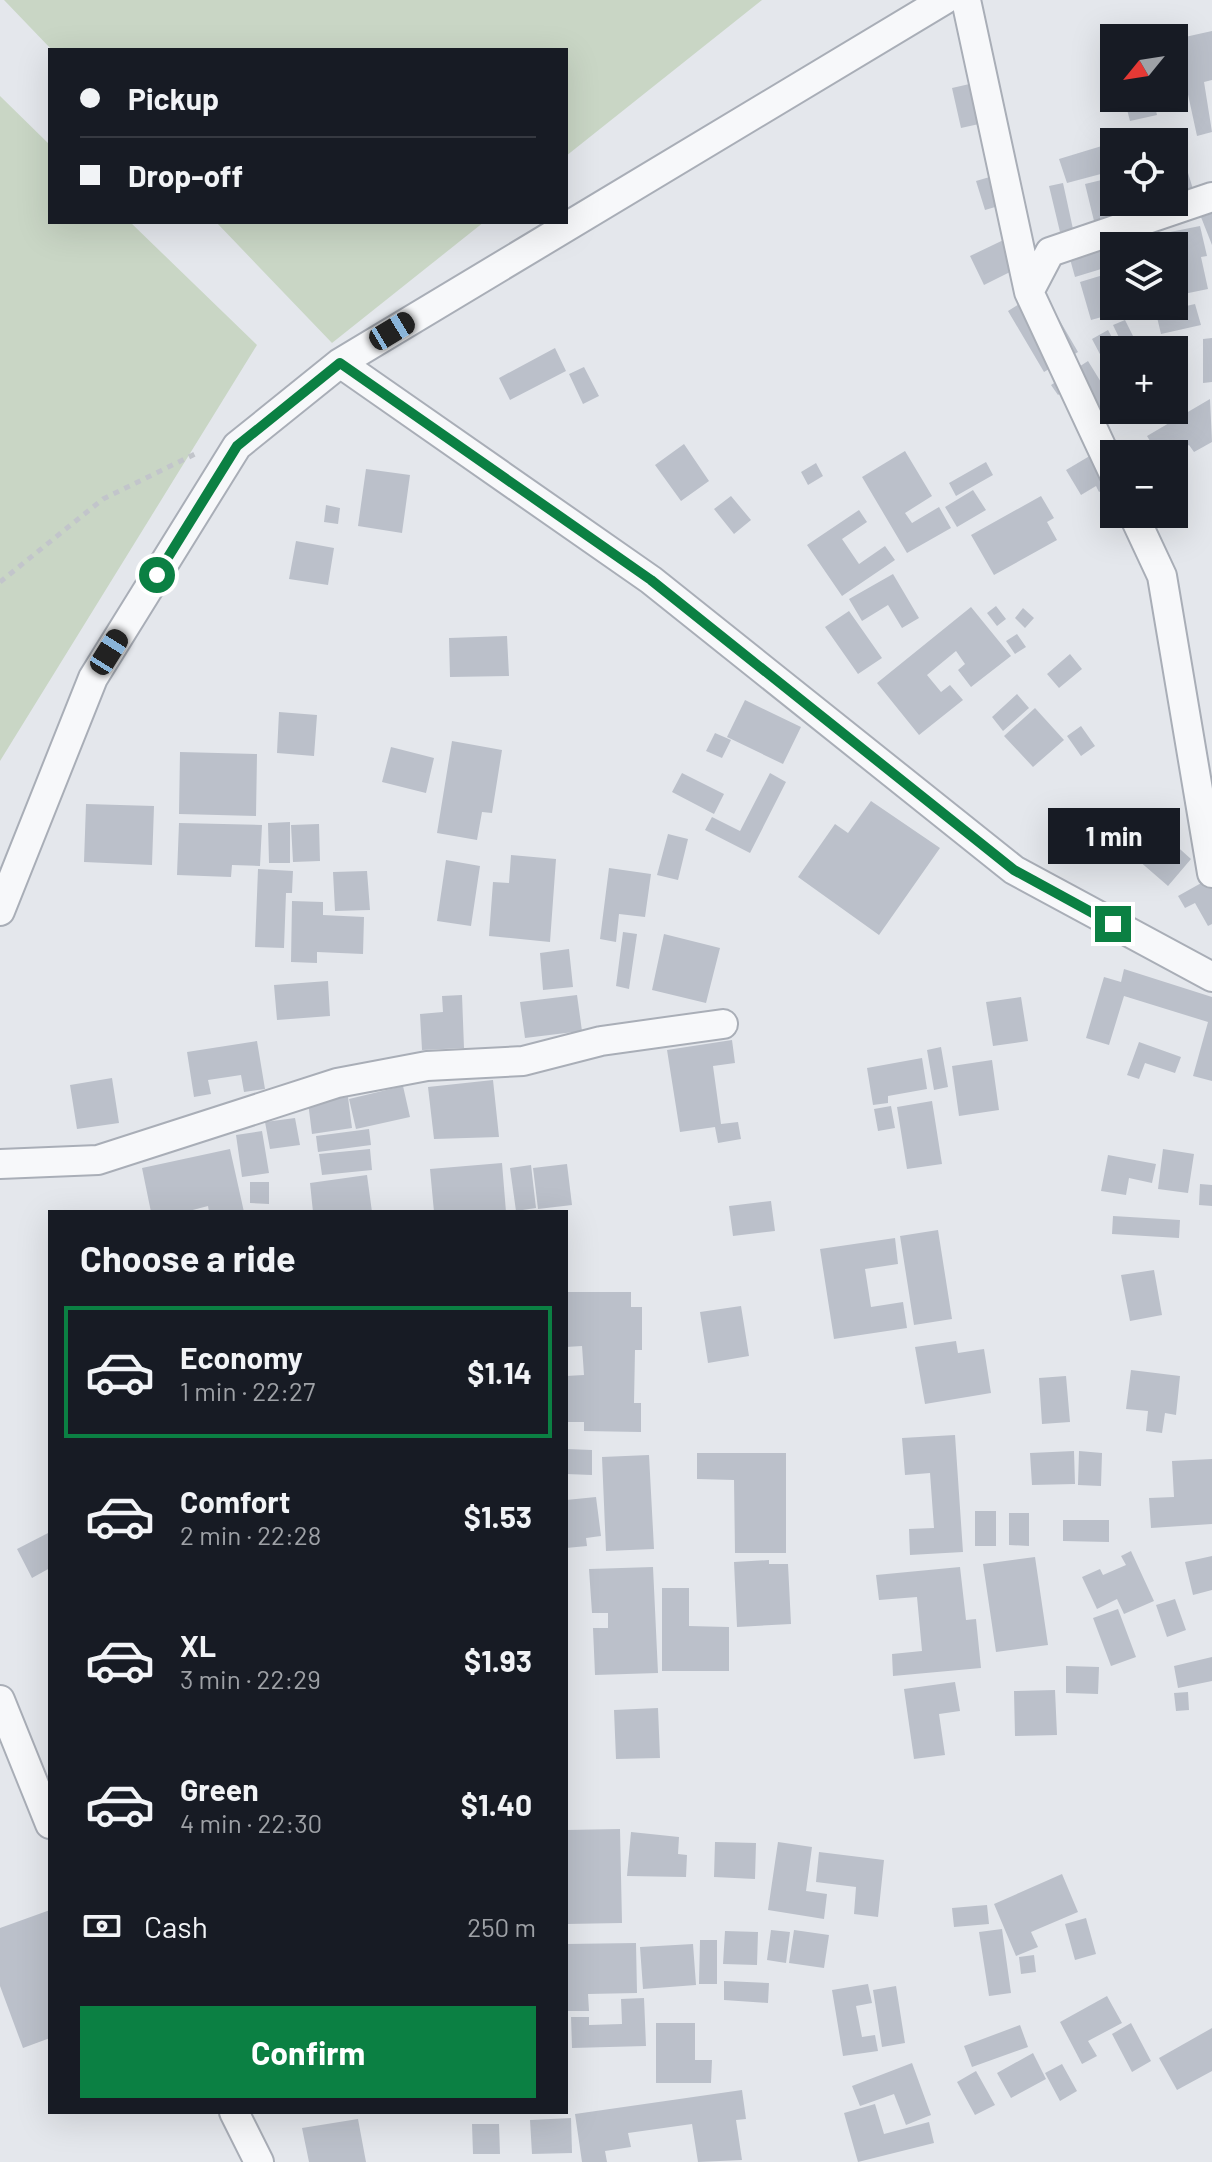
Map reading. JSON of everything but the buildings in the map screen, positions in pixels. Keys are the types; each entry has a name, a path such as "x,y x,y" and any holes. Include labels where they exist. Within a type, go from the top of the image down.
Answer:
{"street":[{"path":"0,911 93,678 237,446 340,363 944,0"},
{"path":"966,0 1029,292 1100,444"},
{"path":"1029,292 1050,252 1212,197"},
{"path":"340,363 651,580 1014,870 1212,977"},
{"path":"1140,528 1162,576 1212,873"},
{"path":"0,1164 98,1160 337,1083 427,1066 523,1061 601,1041 723,1024"},
{"path":"0,1700 48,1819"},
{"path":"235,2114 259,2162"}],"path":[{"path":"0,582 103,499 189,455 237,446"}],"green space":[{"path":"4,0 762,0 568,154 568,48 50,48"},
{"path":"0,96 48,143 48,224 132,224 257,345 0,761"},
{"path":"218,224 481,224 332,343"}],"route":[{"path":"157,575 237,446 340,363 651,580 1014,870 1113,924"}]}
